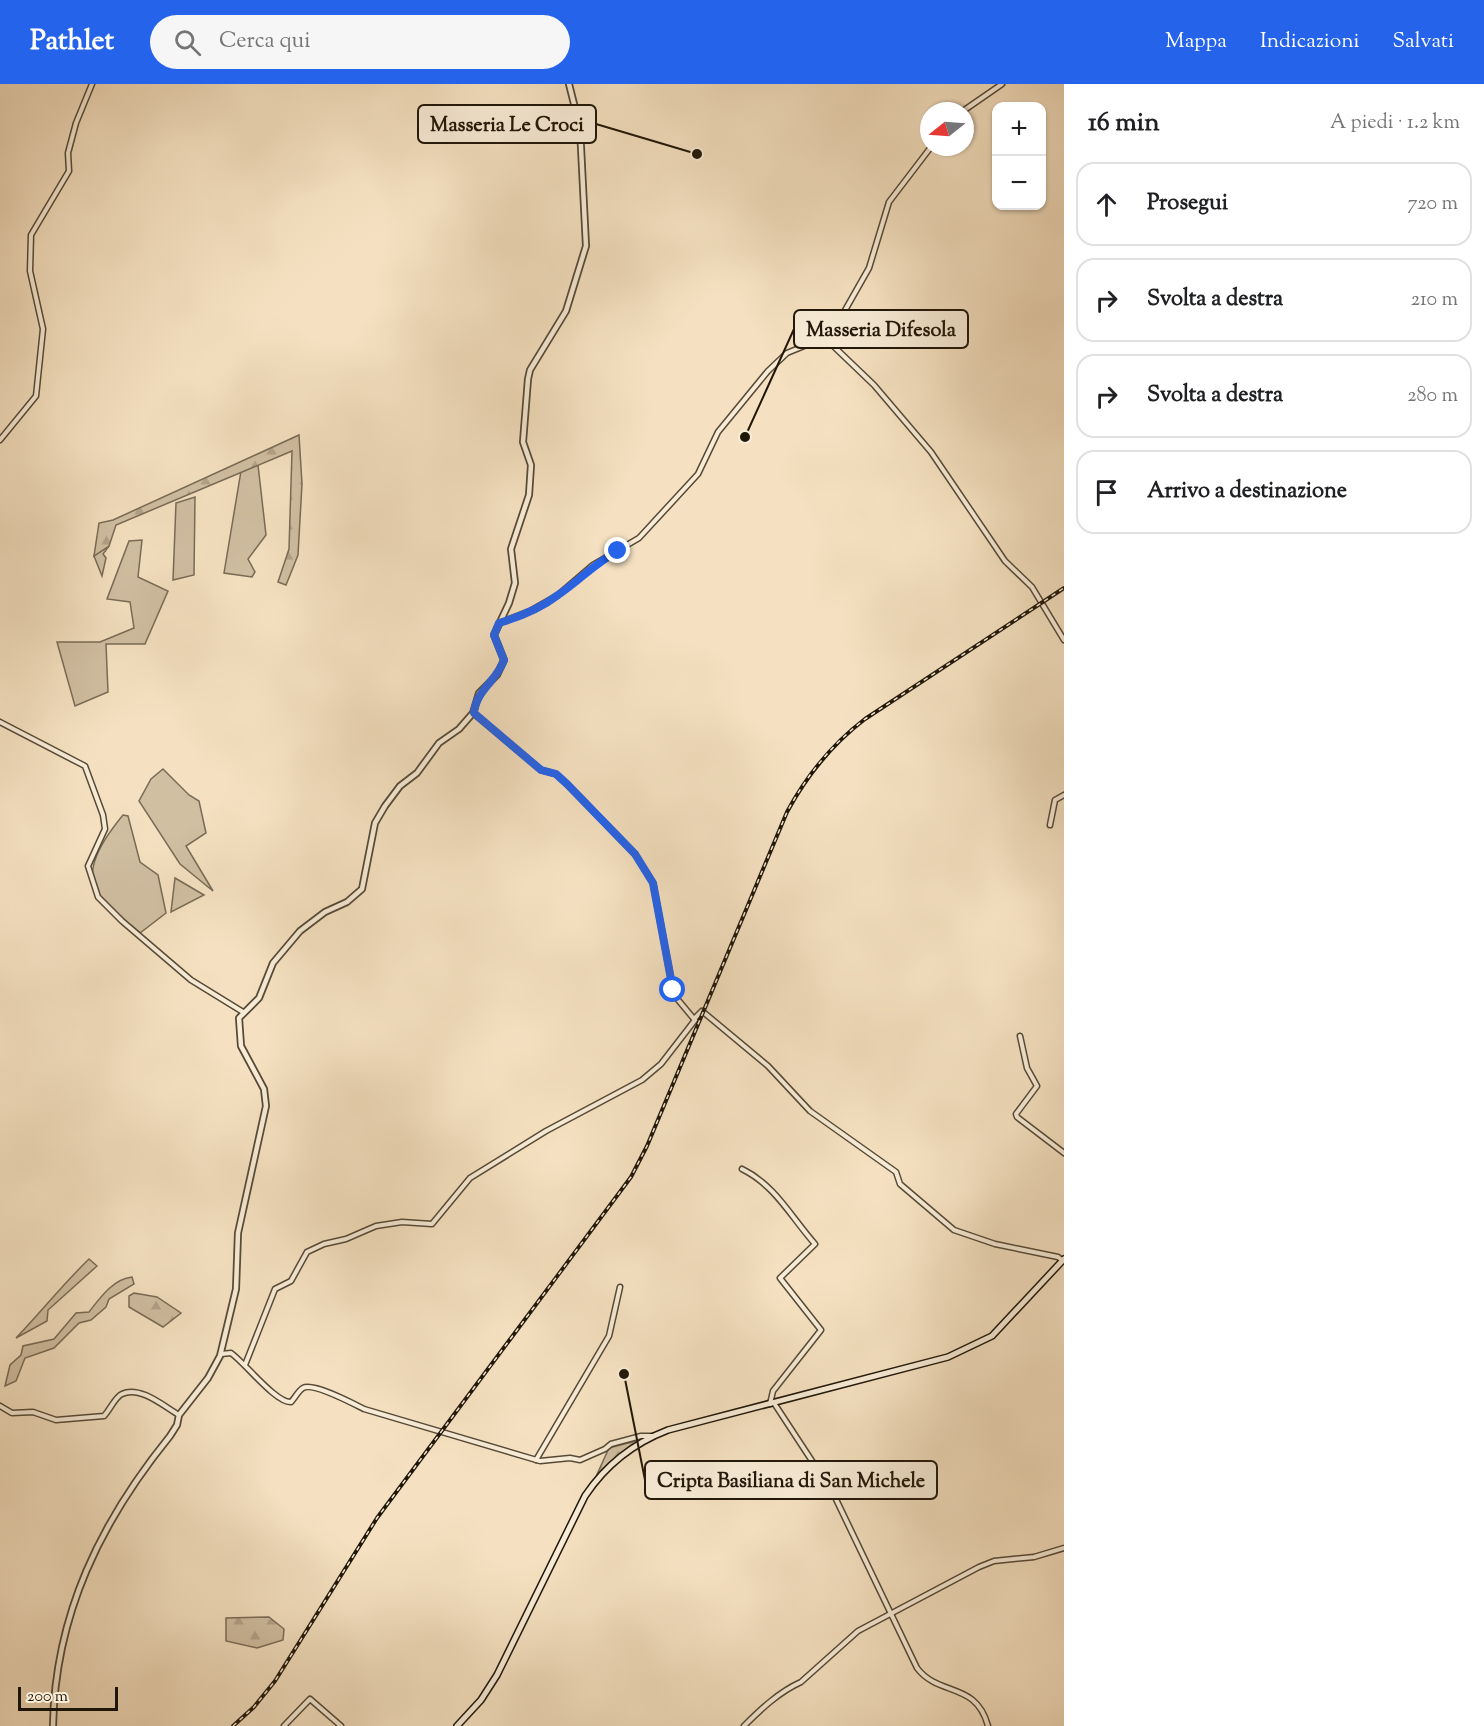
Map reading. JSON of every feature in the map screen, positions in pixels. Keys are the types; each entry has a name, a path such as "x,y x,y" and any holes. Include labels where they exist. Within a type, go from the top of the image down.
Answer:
{"main road":[{"path":"457,1726 481,1700 497,1675 585,1496 614,1463 655,1436 948,1357 974,1346 992,1336 1063,1260"}],"street":[{"path":"0,440 36,396 43,329 30,271 31,234 69,171 68,153 76,123 92,84"},
{"path":"53,1726 56,1673 84,1577 116,1510 170,1436 177,1425 179,1416 208,1378 220,1354 236,1290 238,1233 267,1098 252,1062 241,1046 239,1018 259,998 273,963 300,931 325,912 347,902 362,889 375,823 389,800 400,786 417,773 439,743 459,729 474,713 480,693 497,675 504,660 494,635 509,603 514,583 511,549 529,495 531,465 523,442 530,370 566,311 586,246 580,128 569,84"},
{"path":"974,103 1002,84"},
{"path":"499,623 530,611 558,595 593,565 639,538 698,474 718,432 768,371 787,353 826,339 835,330 869,268 889,202 924,156"},
{"path":"826,339 874,385 931,452 1005,561 1032,587 1064,640"},
{"path":"474,713 541,770 556,774 641,862 654,888 674,995 695,1020"},
{"path":"0,722 85,765 103,815 105,830 88,867 98,897 191,980 243,1012"},
{"path":"1050,825 1055,800 1064,795"},
{"path":"245,1365 275,1289 291,1281 307,1251 346,1239 376,1226 402,1222 432,1224 470,1178 546,1131 642,1080 661,1064 702,1011 768,1066 810,1111 896,1172 900,1184 952,1229 986,1241 1023,1248 1063,1260"},
{"path":"1020,1036 1027,1068 1037,1086 1016,1114 1017,1117 1064,1153"},
{"path":"742,1169 757,1176 782,1200 790,1215 815,1244 780,1278 821,1330 773,1391 772,1404 833,1493 890,1616 904,1636 921,1673 966,1694 983,1709 988,1726"},
{"path":"536,1460 609,1336 620,1287"},
{"path":"220,1354 230,1352 275,1396 286,1403 291,1402 301,1389 310,1386 349,1400 364,1409 536,1460 580,1460 605,1449 610,1444 645,1435 655,1436"},
{"path":"0,1406 12,1413 33,1412 56,1420 89,1419 104,1416 121,1395 131,1392 143,1394 179,1416"},
{"path":"744,1726 761,1709 790,1687 801,1682 858,1631 979,1567 994,1561 1027,1559 1064,1548"},
{"path":"284,1726 310,1699 341,1726"}],"green space":[{"path":"299,435 302,484 298,555 286,585 278,582 289,549 292,451 116,525 109,546 94,556 99,523 113,520"},
{"path":"258,465 266,535 248,559 255,572 252,577 224,573 241,471"},
{"path":"195,497 194,575 173,580 176,503"},
{"path":"142,540 138,577 168,591 145,644 106,644 108,692 75,706 57,642 100,642 134,628 130,602 107,599 129,541"},
{"path":"109,546 103,554 106,558 102,576 94,556"},
{"path":"163,769 189,795 199,801 206,833 186,846 213,891 180,864 139,801 151,779"},
{"path":"123,815 128,816 140,862 158,875 166,913 140,933 100,899 94,889 92,878 93,866 102,844"},
{"path":"175,878 204,895 171,912"},
{"path":"89,1259 97,1266 48,1310 47,1321 16,1338 70,1278"},
{"path":"132,1277 134,1284 109,1299 106,1307 91,1320 79,1323 54,1348 25,1358 16,1381 5,1386 10,1365 21,1355 23,1346 54,1339 76,1313 89,1312 113,1285"},
{"path":"134,1293 157,1297 181,1313 163,1327 129,1307 129,1296"},
{"path":"643,1439 615,1458 594,1481 609,1448"},
{"path":"269,1617 284,1629 283,1640 257,1648 226,1641 226,1618"}],"railway":[{"path":"233,1726 254,1707 275,1681 377,1518 631,1177 647,1146 787,812 812,773 841,739 865,719 1064,588"}],"place":[{"name":"Masseria Le Croci","path":"697,154"},
{"name":"Masseria Difesola","path":"745,437"},
{"name":"Cripta Basiliana di San Michele","path":"624,1374"}],"route":[{"path":"618,551 593,565 558,595 530,611 499,623 494,635 504,660 497,675 480,693 475,702 474,713 541,770 556,774 588,804 641,862 653,883 673,990"}]}
